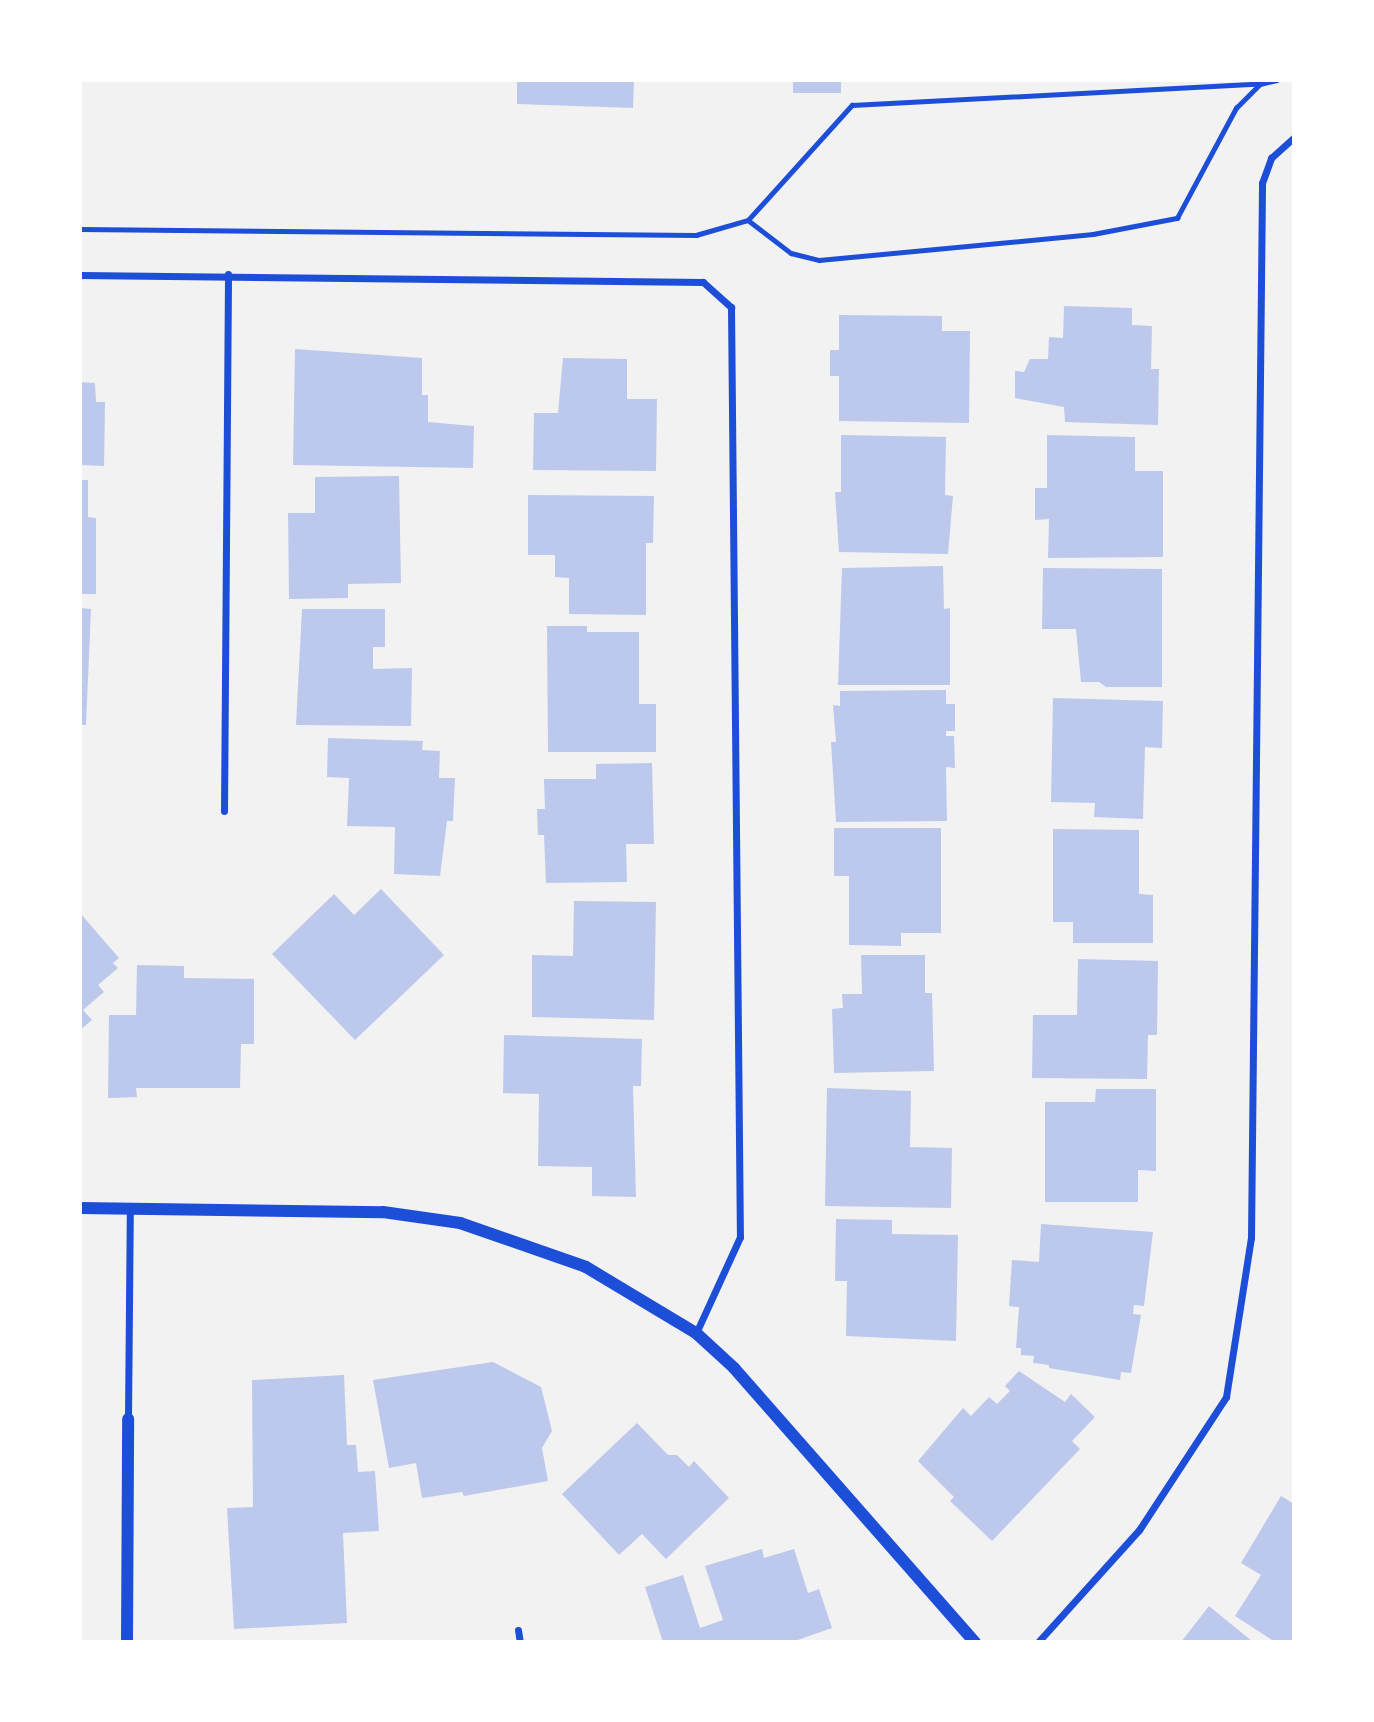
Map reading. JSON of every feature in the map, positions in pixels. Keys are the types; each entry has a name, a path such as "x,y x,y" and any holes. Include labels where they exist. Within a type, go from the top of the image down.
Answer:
{"street":[{"path":"1038,1642 1139,1530 1226,1397 1251,1238 1262,183 1271,158 1293,138"},
{"path":"224,811 228,274"},
{"path":"80,275 228,274 703,282 731,307 740,1237 696,1333"},
{"path":"80,1208 306,1208 460,1223 586,1267 696,1333 770,1404 975,1642"},
{"path":"127,1642 130,1209"},
{"path":"518,1630 520,1642"}],"path":[{"path":"80,229 696,235 748,220 852,105 1260,84 1277,80"},
{"path":"748,220 791,253 819,260 1093,234 1177,218 1220,131 1260,84"}],"building":[{"path":"517,80 634,80 633,108 517,104"},
{"path":"793,80 841,80 841,93 793,93"},
{"path":"1064,306 1132,308 1132,325 1152,326 1151,369 1159,369 1158,425 1065,422 1064,407 1015,398 1015,371 1024,372 1030,359 1048,359 1049,337 1063,338"},
{"path":"839,315 942,316 942,331 970,331 969,423 839,421 839,376 830,376 830,350 839,350"},
{"path":"295,349 422,358 422,395 428,395 428,422 474,426 473,468 293,465"},
{"path":"563,358 627,359 627,399 657,399 656,471 533,470 534,413 558,413"},
{"path":"80,382 95,383 96,402 105,402 104,466 80,465"},
{"path":"841,435 946,437 945,495 953,496 948,554 839,552 835,492 841,492"},
{"path":"1047,435 1135,437 1135,471 1163,471 1163,557 1048,558 1049,519 1035,520 1035,488 1047,488"},
{"path":"399,476 401,583 348,584 348,598 289,599 288,513 315,513 315,477"},
{"path":"80,480 88,480 88,517 96,518 96,594 80,594"},
{"path":"528,495 654,496 653,543 646,543 646,615 569,614 569,578 555,577 555,555 528,555"},
{"path":"943,566 944,609 950,608 950,685 838,685 842,568"},
{"path":"1043,568 1162,569 1162,687 1106,687 1099,682 1081,682 1076,629 1042,629"},
{"path":"80,608 91,609 86,725 80,725"},
{"path":"302,609 385,609 385,647 373,647 373,669 412,668 411,726 296,725"},
{"path":"547,626 587,626 587,632 639,632 639,704 656,704 656,752 548,752"},
{"path":"946,690 946,704 955,704 955,731 946,731 946,736 954,736 955,768 946,767 947,821 836,822 831,742 836,742 833,705 840,706 840,691"},
{"path":"1053,698 1163,701 1162,748 1145,747 1143,819 1094,817 1095,803 1051,802"},
{"path":"328,738 423,741 422,750 440,751 439,778 455,778 453,821 447,821 440,876 394,874 395,827 347,826 349,778 327,777"},
{"path":"652,763 654,844 626,844 627,882 546,883 544,835 538,835 537,809 545,809 544,779 596,779 596,764"},
{"path":"834,828 941,828 941,933 901,933 901,946 849,945 849,876 834,876"},
{"path":"1053,829 1139,830 1139,894 1153,895 1153,943 1073,943 1073,922 1053,922"},
{"path":"381,889 444,955 355,1040 272,954 334,894 354,915"},
{"path":"574,901 656,902 654,1020 532,1017 532,955 573,956"},
{"path":"80,913 119,958 113,963 118,968 98,985 104,992 83,1010 92,1020 80,1030"},
{"path":"861,955 925,955 925,993 932,993 934,1071 834,1073 832,1009 843,1008 842,994 862,994"},
{"path":"1078,959 1158,961 1157,1035 1148,1035 1147,1079 1032,1078 1033,1015 1077,1015"},
{"path":"137,965 184,966 184,978 254,979 254,1044 241,1044 240,1088 136,1088 137,1097 108,1098 109,1015 136,1015"},
{"path":"504,1035 642,1039 641,1086 633,1086 636,1197 592,1196 592,1167 538,1166 539,1094 503,1093"},
{"path":"827,1088 911,1091 910,1147 952,1148 951,1208 825,1206"},
{"path":"1096,1089 1156,1089 1156,1171 1138,1170 1138,1202 1045,1202 1045,1102 1095,1102"},
{"path":"836,1219 892,1220 892,1234 958,1235 956,1341 846,1336 847,1281 835,1281"},
{"path":"1041,1224 1153,1232 1144,1306 1134,1305 1133,1314 1141,1315 1131,1373 1121,1372 1120,1380 1049,1368 1049,1365 1033,1363 1034,1356 1021,1355 1021,1348 1016,1348 1019,1307 1009,1306 1012,1260 1039,1262"},
{"path":"493,1362 541,1387 552,1431 542,1448 548,1481 464,1496 462,1492 422,1498 416,1463 389,1468 373,1380"},
{"path":"1019,1371 1065,1402 1071,1394 1095,1417 1072,1441 1080,1449 992,1541 950,1501 954,1497 918,1461 963,1408 971,1416 989,1397 997,1404 1010,1391 1005,1386"},
{"path":"344,1375 347,1445 356,1445 358,1472 375,1471 379,1531 343,1533 347,1623 234,1629 227,1508 253,1507 252,1380"},
{"path":"637,1423 668,1455 677,1455 689,1467 694,1461 729,1498 666,1559 642,1534 619,1555 562,1494"},
{"path":"1281,1496 1294,1504 1294,1642 1275,1642 1235,1616 1261,1575 1241,1563"},
{"path":"762,1549 764,1558 794,1549 808,1593 819,1589 832,1628 792,1642 663,1642 645,1587 683,1575 700,1628 723,1620 705,1566"},
{"path":"1209,1606 1253,1642 1181,1642"}]}
